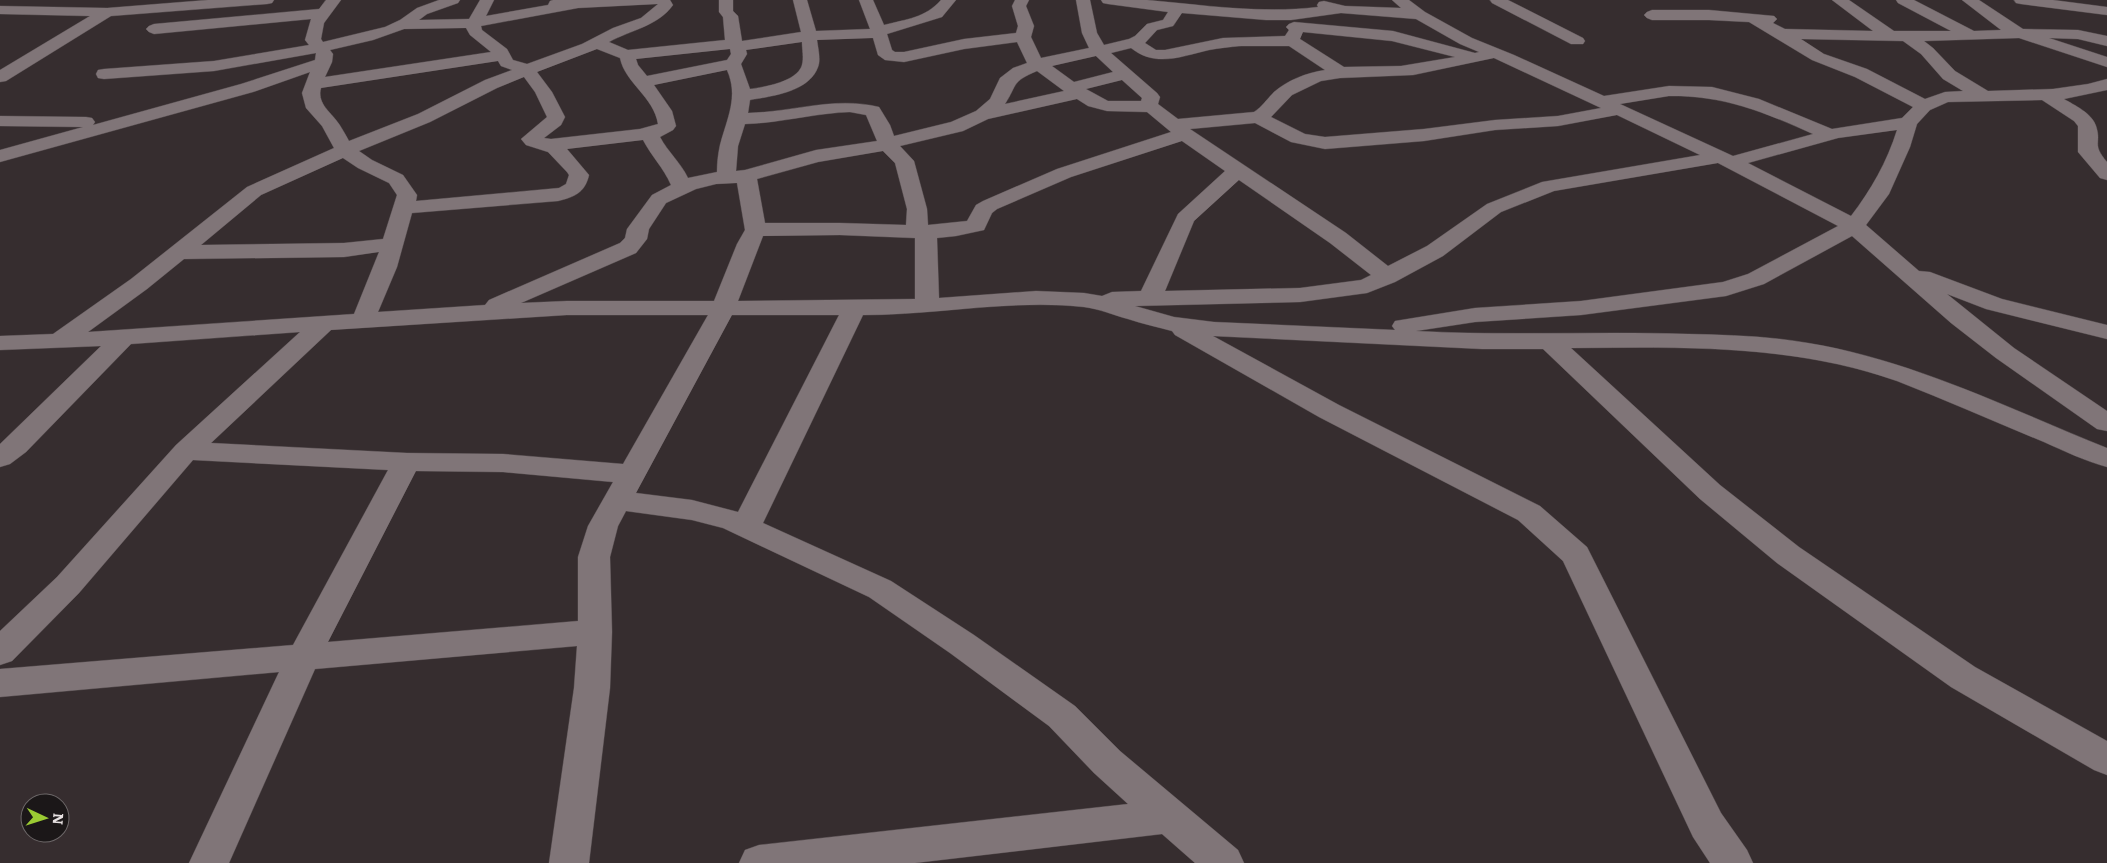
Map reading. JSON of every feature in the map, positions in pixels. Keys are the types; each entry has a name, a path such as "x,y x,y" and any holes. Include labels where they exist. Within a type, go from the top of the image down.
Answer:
{"street":[{"path":"0,4 10,0"},
{"path":"0,77 128,0"},
{"path":"0,10 107,12 267,0"},
{"path":"334,0 322,12 316,22 314,40 321,55 312,93 315,108 330,124 345,150 365,164 396,179 408,195 386,267 363,320"},
{"path":"0,156 247,88 321,55 400,26 422,11 453,0"},
{"path":"493,0 473,26 475,32 497,51 507,63 528,70 543,92 556,117 555,121 530,139 533,142 551,145 649,134 667,126 667,117 629,64 626,55"},
{"path":"400,26 475,23 572,5 658,0"},
{"path":"60,341 139,284 266,184 424,118 470,93 597,43 618,31 646,21 661,11 666,5 662,0"},
{"path":"726,0 726,12 730,16 733,41 737,45 738,54 733,64"},
{"path":"743,96 789,86 797,82 810,67 809,36 804,9 800,0"},
{"path":"866,0 879,31 884,52 891,57 904,57 964,44 1023,37"},
{"path":"597,43 626,55 737,45 809,36 855,36 933,16 949,0"},
{"path":"1022,0 1019,6 1022,12 1022,20 1026,26 1023,37 1033,60 1076,91 1107,106 1151,107"},
{"path":"1083,0 1092,40 1100,51 1151,97 1149,106 1238,171 1338,238 1387,277"},
{"path":"1108,0 1178,8 1206,5 1273,15 1341,9"},
{"path":"1313,0 1341,9 1420,15"},
{"path":"1399,0 1420,15 1466,41 1726,160 1854,226 1960,318 2005,353 2107,423"},
{"path":"1497,0 1577,41"},
{"path":"1839,0 1890,36"},
{"path":"1903,0 1971,36"},
{"path":"1969,0 2007,27 2021,34 2107,62"},
{"path":"2021,0 2107,11"},
{"path":"514,1 572,5"},
{"path":"1166,24 1170,22 1178,8"},
{"path":"1782,34 1971,36 2021,34 2101,38 2089,10"},
{"path":"154,29 322,12"},
{"path":"1273,15 1341,74"},
{"path":"1652,15 1751,17 1803,23 1809,25 1819,34"},
{"path":"1751,17 1818,57 1861,73 1924,106"},
{"path":"982,116 998,102 1006,82 1019,72 1038,64 1134,43 1141,39 1152,27 1166,24 1184,26"},
{"path":"1219,29 1240,32 1249,42"},
{"path":"1134,43 1149,53 1172,55 1216,43 1249,42 1293,34 1393,36 1474,58"},
{"path":"1907,36 1928,51 1948,75 1984,96"},
{"path":"402,58 497,51"},
{"path":"315,84 497,51"},
{"path":"756,230 840,229 921,232 971,227 978,222 983,209 990,205 1064,173 1178,129 1258,117 1266,113 1282,95 1306,80 1341,74 1400,71 1495,53"},
{"path":"104,74 150,72 321,55"},
{"path":"643,82 733,64"},
{"path":"733,64 738,73 743,96 741,112 728,148 736,177 756,230"},
{"path":"482,312 628,248 636,239 638,229 659,199 672,190 736,177 816,156 852,152 956,128 982,116 1076,91 1125,74"},
{"path":"1346,335 1475,315 1581,308 1726,289 1756,279 1854,226 1879,194 1901,146 1908,123 1924,106 1945,97 2046,95 2081,91 2107,84"},
{"path":"789,86 811,101 812,108 818,109"},
{"path":"1258,117 1278,131 1293,137 1311,142 1333,142 1424,135 1495,125 1558,121 1669,91 1719,93 1759,103 1831,135"},
{"path":"2046,95 2080,116 2087,126 2088,152 2107,174"},
{"path":"738,119 781,117 818,109 856,108 873,111 880,124 886,144 904,161 921,232 927,306"},
{"path":"0,121 119,122"},
{"path":"0,343 60,341 482,312 567,308 854,308 927,306 1036,298 1084,300 1300,295 1367,286 1435,251 1494,208 1550,186 1726,160 1831,135 1908,123"},
{"path":"649,134 658,151 674,167 682,187"},
{"path":"403,208 558,195 569,192 576,187 579,175 571,163 551,145"},
{"path":"1150,298 1185,218 1238,171"},
{"path":"570,863 592,688 595,632 594,557 603,526 724,309 748,244 756,230"},
{"path":"180,252 344,250 392,244"},
{"path":"1906,272 1994,304 2107,332"},
{"path":"1084,300 1112,305 1135,314 1174,324 1214,329 1482,342 1648,340 1751,343 1808,350 1855,360 1906,376 2107,458"},
{"path":"746,528 854,308"},
{"path":"0,652 68,585 186,451 324,323"},
{"path":"1174,324 1330,411 1529,513 1576,555 1707,825 1733,863"},
{"path":"0,458 16,446 124,337"},
{"path":"1550,342 1710,492 1788,555 1963,677 2107,759"},
{"path":"186,451 407,462 503,463 626,487 692,510 733,521 880,589 962,644 1062,716 1107,762 1224,863"},
{"path":"209,863 303,657 407,462"},
{"path":"0,683 595,632"},
{"path":"759,863 1170,816"}]}
